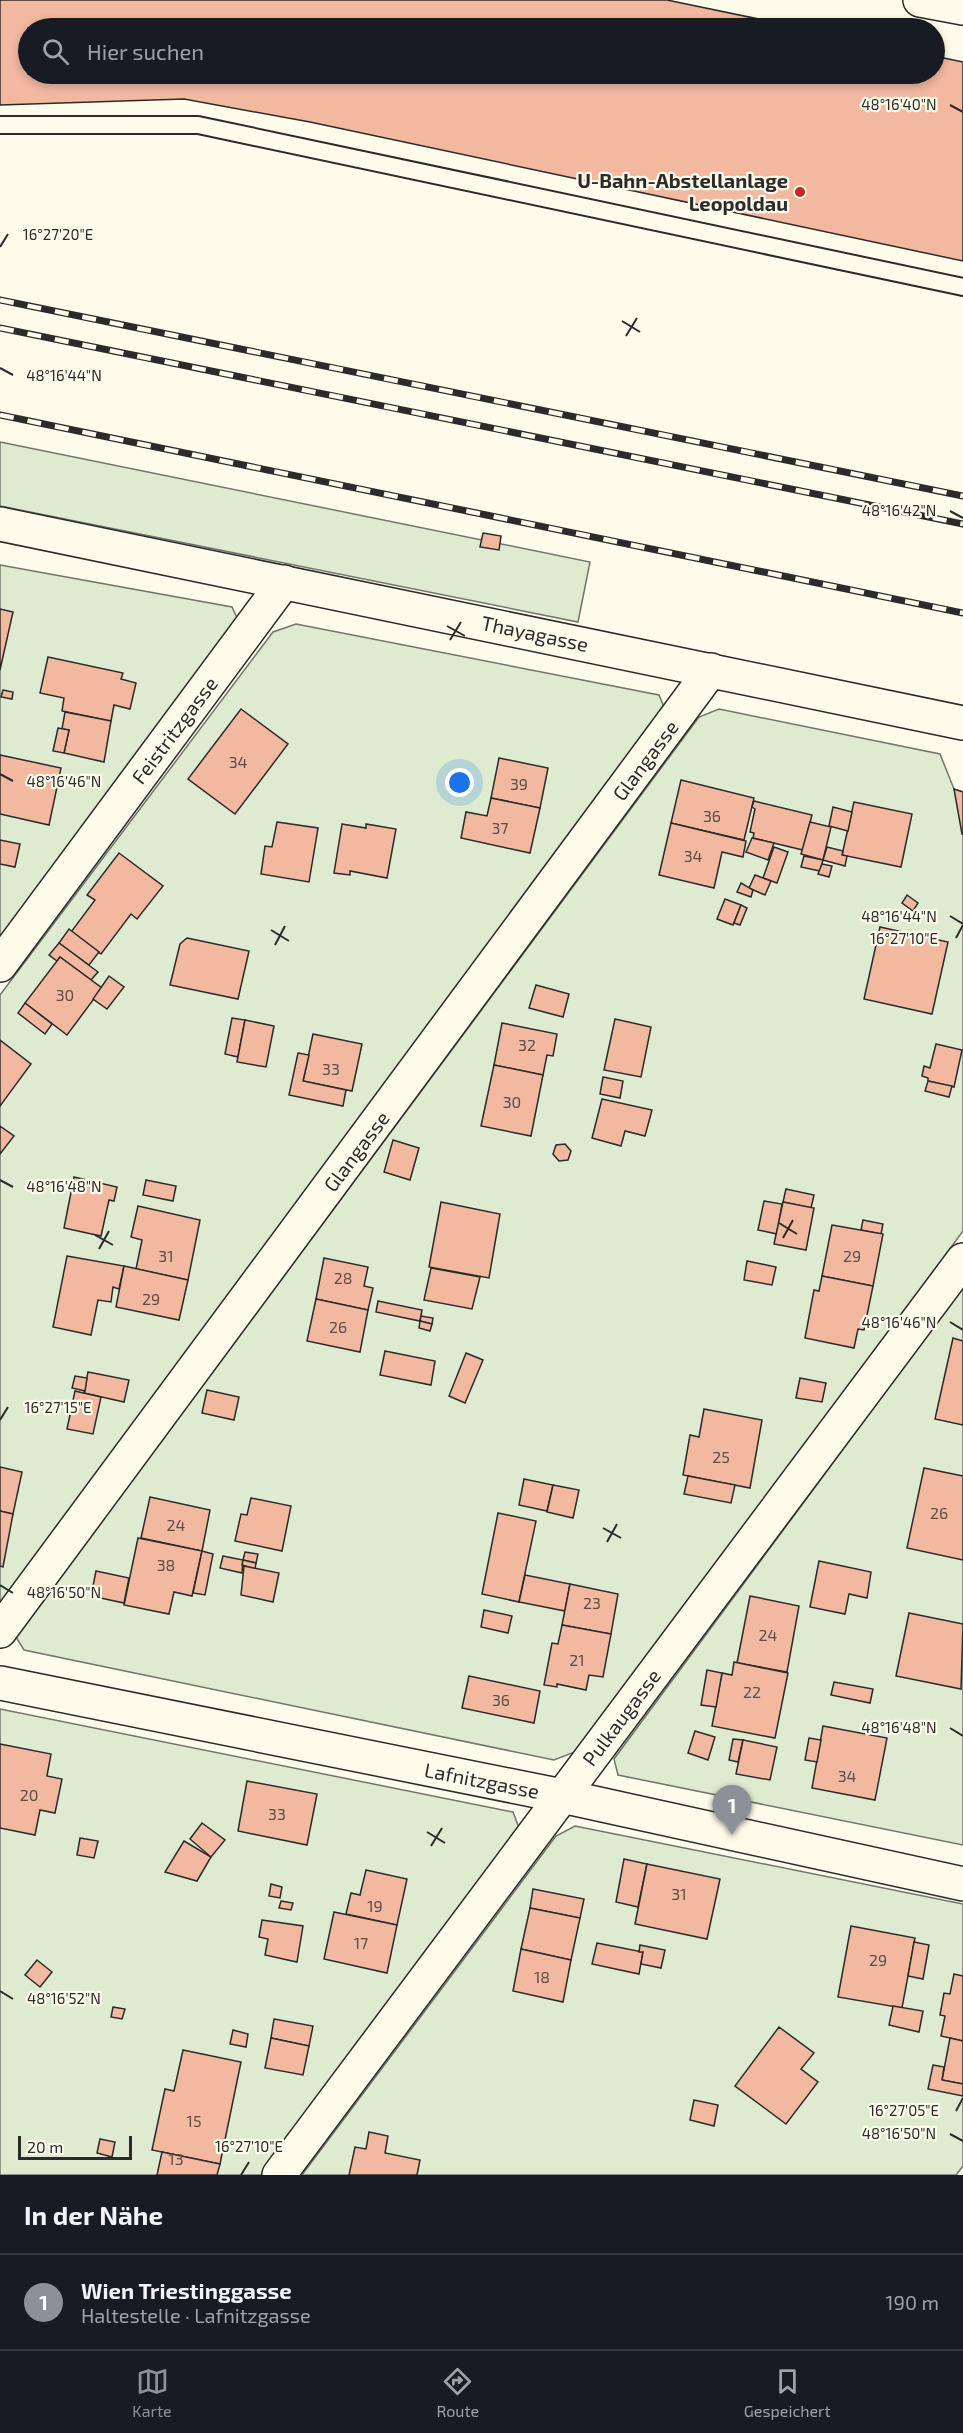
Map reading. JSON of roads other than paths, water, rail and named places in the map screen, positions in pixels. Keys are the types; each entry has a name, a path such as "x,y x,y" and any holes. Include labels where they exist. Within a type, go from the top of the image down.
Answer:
{"street":[{"path":"920,0 963,8"},
{"name":"Thayagasse","path":"0,524 963,723"},
{"name":"Feistritzgasse","path":"0,964 284,582"},
{"name":"Glangasse","path":"0,1631 711,670"},
{"name":"Pulkaugasse","path":"279,2175 963,1260"},
{"name":"Lafnitzgasse","path":"0,1683 562,1796 963,1884"}],"lane":[{"path":"0,125 198,125 963,287"}],"railway":[{"path":"0,300 963,496"},
{"path":"0,328 963,524"},
{"path":"0,415 963,613"}],"place":[{"name":"U-Bahn-Abstellanlage Leopoldau","path":"800,192"},
{"name":"Wien Triestinggasse","path":"732,1835"}]}
